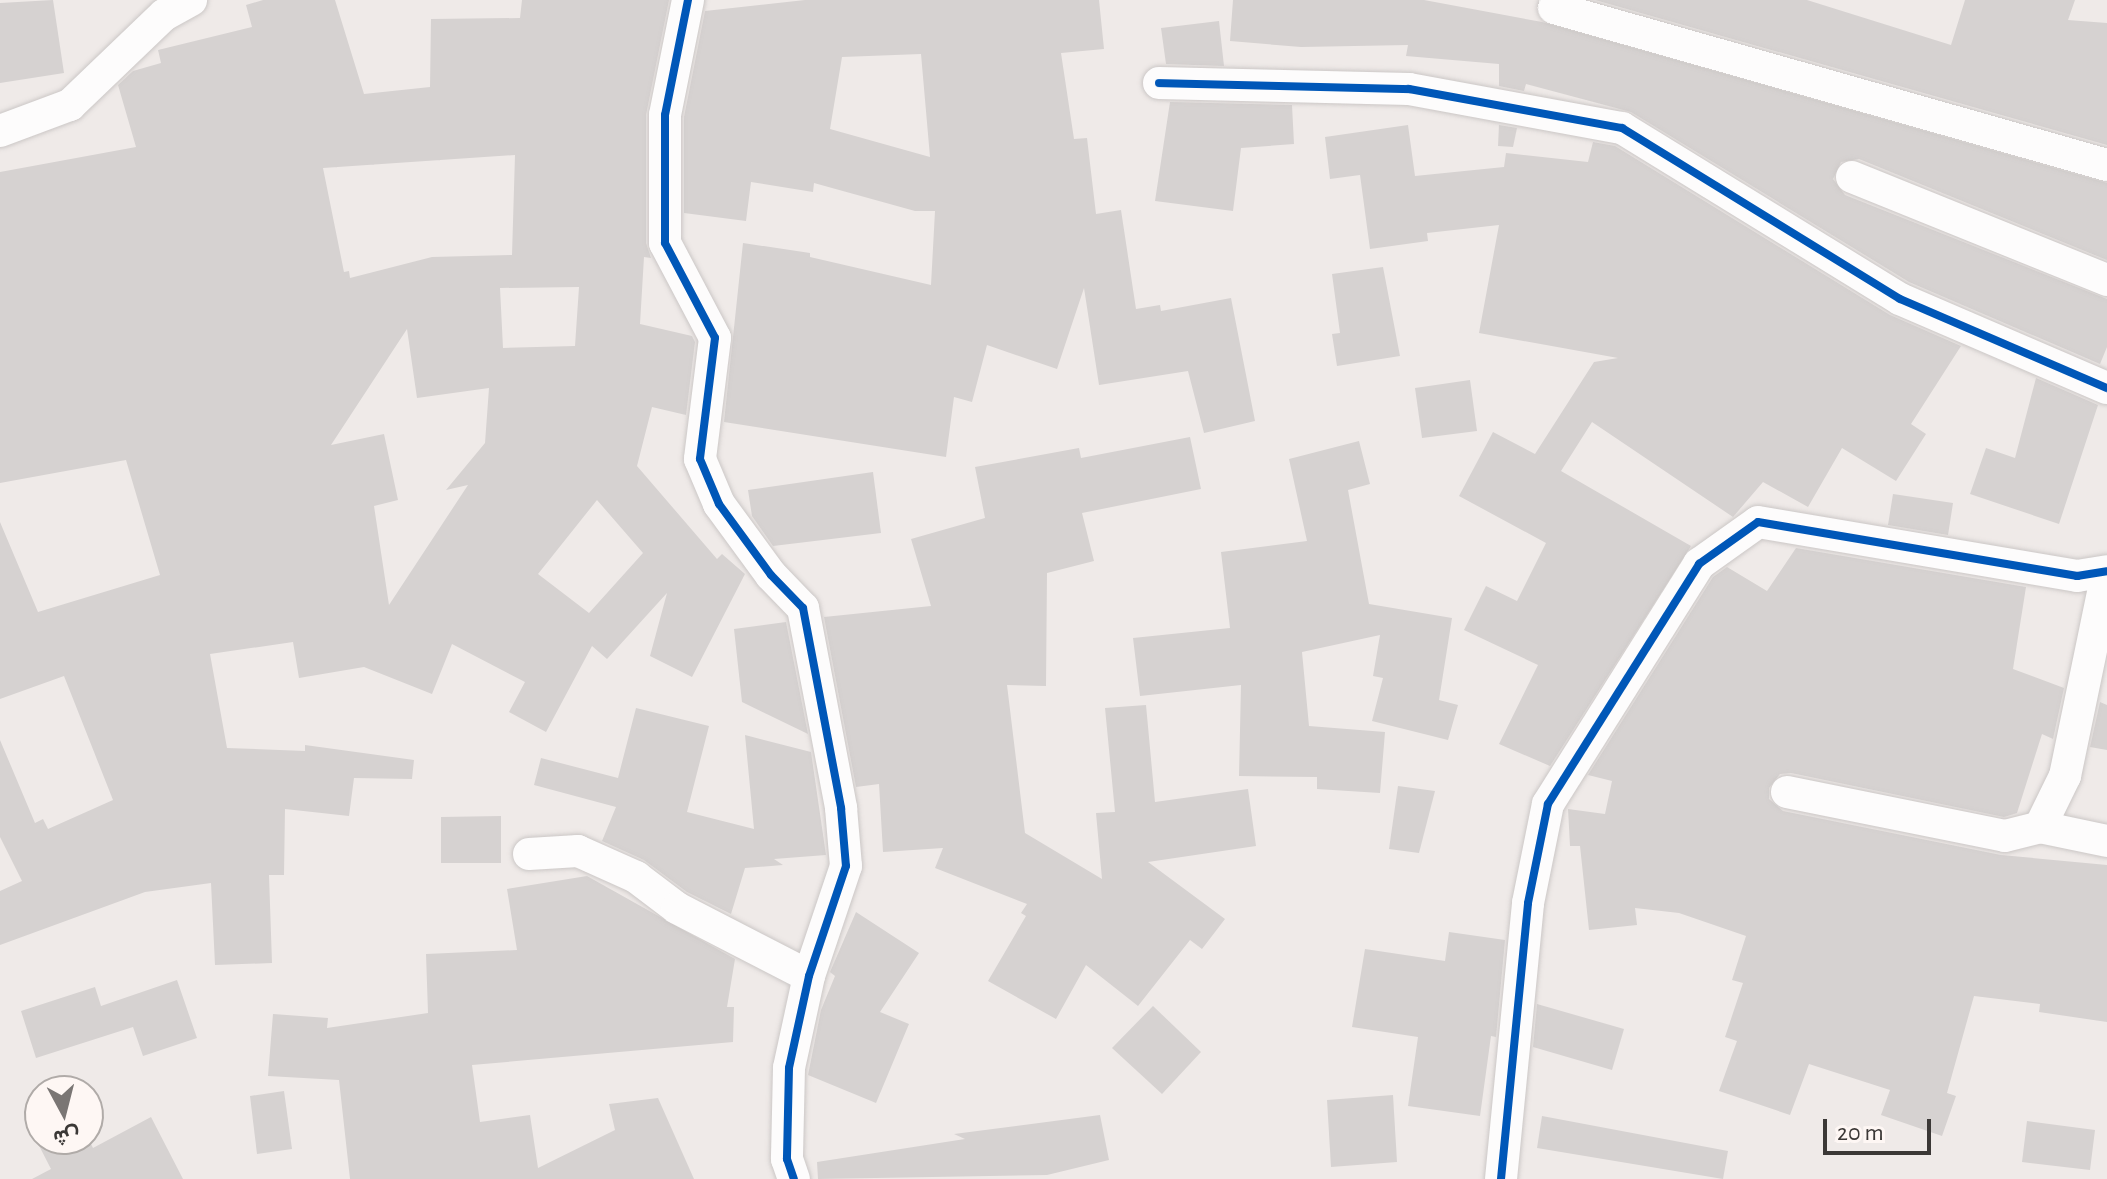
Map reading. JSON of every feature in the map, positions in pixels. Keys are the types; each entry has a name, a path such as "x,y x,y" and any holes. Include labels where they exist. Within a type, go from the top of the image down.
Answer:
{"street":[{"path":"0,131 70,105 164,15 191,0"},
{"path":"688,0 665,115 665,243 715,338 700,459 719,504 771,575 803,608 841,808 846,866 809,976 789,1068 787,1159 794,1179"},
{"path":"1554,8 2107,165"},
{"path":"1159,83 1409,89 1622,128 1900,299 2107,388"},
{"path":"1852,177 2107,280"},
{"path":"1501,1179 1528,903 1548,804 1699,564 1758,522 2077,576 2107,573 2065,776 2040,827"},
{"path":"1787,792 2005,836 2040,827 2107,841"},
{"path":"529,854 578,851 636,877 677,908 809,976"}],"building":[{"path":"53,0 64,73 0,83 0,3"},
{"path":"263,0 335,0 364,94 430,87 431,19 520,18 522,0 669,0 646,115 646,243 651,258 644,257 640,324 692,336 695,342 686,415 652,407 637,466 717,559 722,554 745,574 692,677 650,656 667,593 607,659 592,646 546,732 509,712 525,682 452,644 432,694 364,667 299,678 293,642 210,654 227,748 305,751 305,745 414,760 412,779 354,778 349,816 285,809 284,875 269,875 272,963 215,965 211,883 145,892 0,945 0,891 22,881 0,837 0,740 35,823 43,819 48,829 113,800 64,676 0,699 0,522 38,612 160,575 126,460 0,483 0,172 136,147 118,85 133,71 161,63 158,50 252,27 246,5","holes":["515,155 512,255 432,257 350,278 349,271 344,272 323,168","579,287 575,346 503,348 500,288","407,329 417,398 489,388 485,443 446,490 468,485 389,605 374,506 398,500 384,434 331,445","597,500 643,553 589,613 538,574"]},
{"path":"805,0 1099,0 1104,49 1061,53 1074,139 1087,138 1096,214 1121,210 1136,309 1160,305 1161,311 1231,298 1255,421 1204,433 1188,371 1099,385 1084,288 1057,369 987,345 972,402 954,397 946,457 724,422 743,243 810,253 810,257 931,285 935,211 915,211 814,183 813,192 751,182 746,221 684,213 684,117 705,11","holes":["921,54 930,157 830,129 842,57"]},
{"path":"1233,0 1424,0 1542,22 2107,183 2107,260 1859,159 1841,162 1833,179 1845,195 2107,299 2107,347 2100,364 1909,282 1631,112 1526,84 1524,91 1499,86 1499,64 1406,56 1408,45 1301,47 1230,41"},
{"path":"1595,0 1807,0 1951,45 1965,0 2075,0 2068,20 2107,23 2107,145"},
{"path":"1219,21 1224,66 1166,64 1161,28"},
{"path":"1170,102 1292,105 1294,144 1241,148 1233,211 1155,201"},
{"path":"1408,125 1415,176 1504,167 1506,153 1588,162 1593,142 1615,146 1890,315 1961,346 1911,424 1926,434 1896,481 1842,448 1808,507 1763,482 1733,517 1592,422 1561,471 1691,546 1550,766 1499,744 1538,665 1464,630 1486,586 1517,601 1546,543 1459,496 1493,432 1535,454 1594,362 1618,358 1479,333 1499,225 1427,233 1428,241 1370,249 1360,175 1330,179 1325,137"},
{"path":"1499,125 1517,128 1513,147 1498,146"},
{"path":"1383,267 1400,356 1337,366 1332,334 1340,333 1332,274"},
{"path":"2036,378 2098,405 2059,524 1970,494 1986,448 2015,458"},
{"path":"1470,380 1477,431 1422,438 1415,388"},
{"path":"1190,437 1201,489 1082,513 1094,561 1047,573 1046,686 1007,685 1025,833 1102,879 1096,813 1115,812 1105,708 1146,705 1155,802 1248,789 1256,846 1148,862 1225,919 1202,949 1190,940 1138,1006 1086,965 1056,1019 988,981 1026,916 1021,913 1027,904 935,868 943,848 883,852 879,784 856,787 824,617 931,606 911,539 985,518 975,467 1079,448 1081,458"},
{"path":"1359,441 1370,484 1348,490 1369,604 1452,618 1439,700 1458,705 1448,740 1372,721 1383,678 1373,676 1380,635 1302,652 1309,726 1385,732 1380,793 1317,789 1317,777 1239,776 1241,685 1140,696 1133,638 1230,628 1221,552 1307,541 1289,459"},
{"path":"873,472 881,533 773,546 752,516 748,490"},
{"path":"1893,494 1953,503 1948,535 1888,525"},
{"path":"1796,548 2026,587 2013,669 2064,688 2053,739 2042,734 2017,813 2004,817 1791,773 1780,774 1769,788 1769,799 1783,811 2001,855 2107,865 2107,1022 2039,1012 2040,1004 1974,996 1947,1093 1956,1096 1942,1136 1881,1115 1890,1090 1809,1064 1790,1115 1719,1091 1737,1041 1725,1037 1743,983 1732,980 1746,936 1679,913 1635,908 1637,925 1589,930 1580,846 1570,846 1568,809 1605,814 1612,781 1588,775 1713,577 1727,567 1767,591"},
{"path":"786,622 808,734 742,702 734,629"},
{"path":"2100,702 2107,705 2107,750 2090,747"},
{"path":"636,708 709,726 687,812 754,829 745,735 811,752 826,855 774,859 783,865 745,868 731,914 687,892 644,860 602,841 616,807 534,785 541,758 618,778"},
{"path":"1398,786 1435,791 1419,853 1389,849"},
{"path":"501,816 501,863 441,863 441,817"},
{"path":"587,876 735,959 727,1007 734,1007 733,1042 472,1065 480,1122 530,1115 538,1168 615,1130 609,1104 658,1098 694,1179 350,1179 339,1080 268,1076 273,1014 328,1018 327,1028 428,1013 426,954 517,950 507,889"},
{"path":"856,912 919,953 880,1012 909,1024 876,1103 808,1075 821,1010 835,976 830,972"},
{"path":"1449,932 1505,940 1496,1037 1491,1036 1480,1116 1408,1106 1418,1037 1352,1027 1365,949 1445,961"},
{"path":"177,980 197,1038 143,1056 133,1027 36,1058 21,1011 95,987 101,1006"},
{"path":"1537,1004 1624,1029 1612,1070 1533,1047"},
{"path":"1153,1006 1201,1052 1162,1094 1112,1048"},
{"path":"284,1091 292,1149 257,1154 250,1096"},
{"path":"1393,1095 1397,1162 1331,1167 1327,1100"},
{"path":"1100,1115 1109,1160 1047,1175 818,1179 817,1162 965,1139 954,1134"},
{"path":"1542,1116 1728,1151 1723,1179 1537,1148"},
{"path":"151,1117 183,1179 32,1179 51,1169 44,1155 104,1155 104,1142"},
{"path":"2027,1121 2095,1130 2090,1170 2022,1162"}],"cycle path":[{"path":"688,0 665,115 665,243 715,338 700,459 719,504 771,575 803,608 841,808 846,866 809,976 789,1068 787,1159 794,1179"},
{"path":"1159,83 1409,89 1622,128 1900,299 2107,388"},
{"path":"1501,1179 1528,903 1548,804 1699,564 1758,522 2077,576 2107,571"}]}
